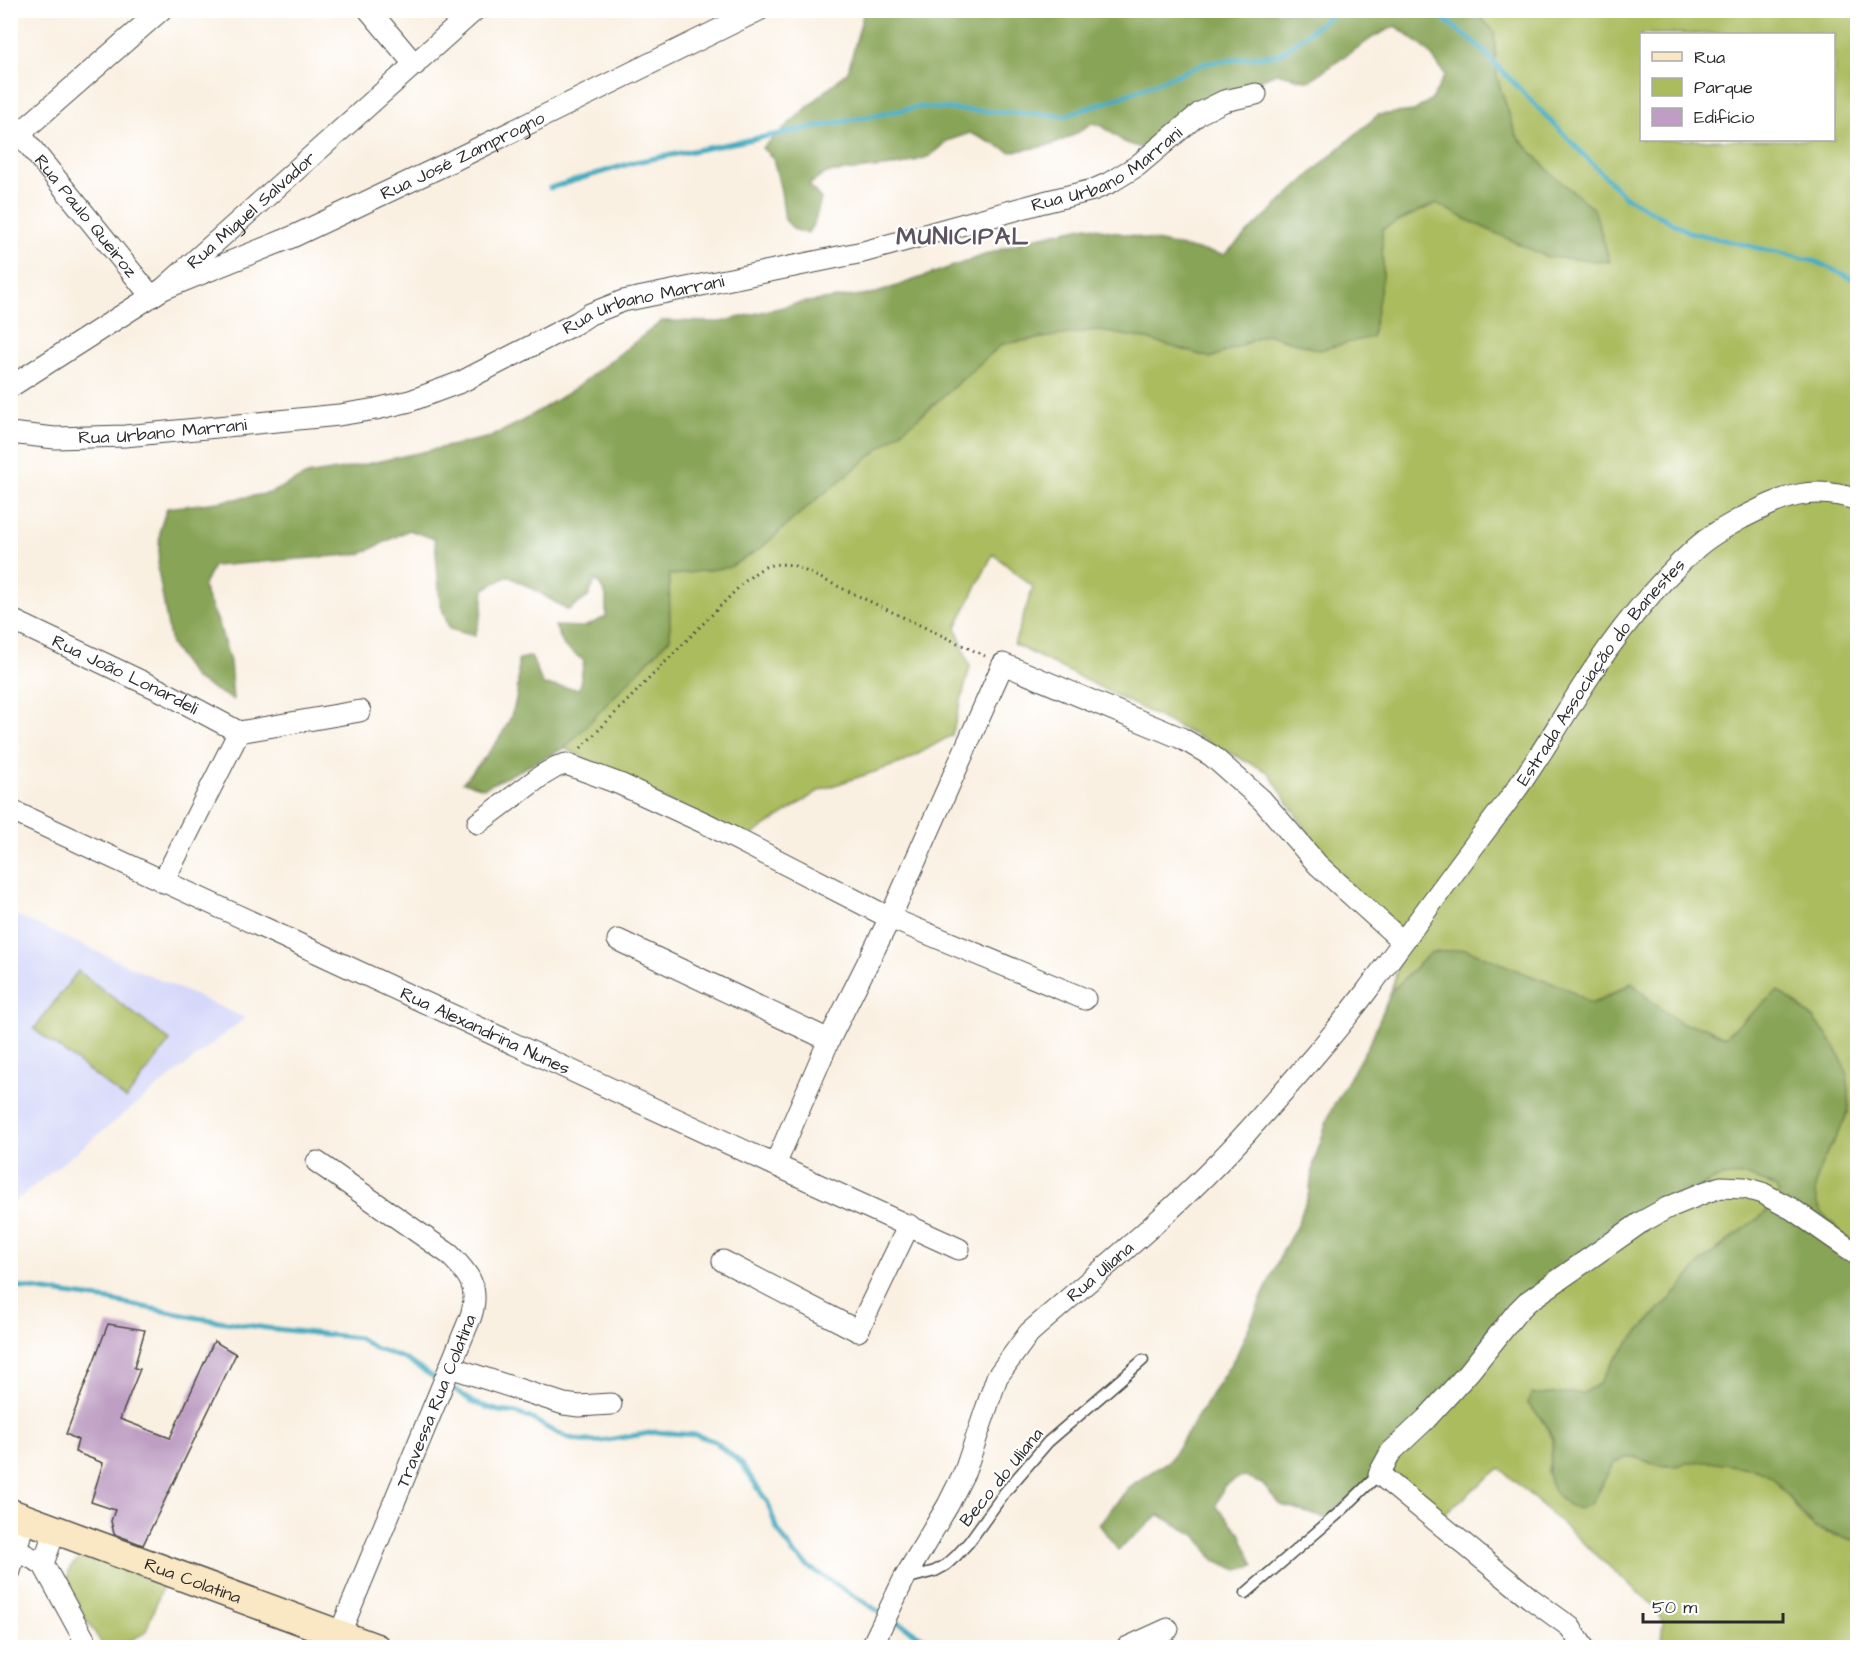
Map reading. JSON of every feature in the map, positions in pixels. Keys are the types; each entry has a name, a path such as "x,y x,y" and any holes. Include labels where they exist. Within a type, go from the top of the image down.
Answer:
{"main road":[{"name":"Rua Colatina","path":"18,1516 376,1647"}],"street":[{"path":"16,138 161,10"},
{"path":"369,10 415,65"},
{"name":"Rua Miguel Salvador","path":"10,387 157,292 475,10"},
{"name":"Rua José Zamprogno","path":"157,292 292,237 759,10"},
{"name":"Rua Urbano Marrani","path":"10,433 55,438 125,436 339,415 410,401 461,382 590,314 623,302 863,252 1093,190 1137,166 1200,113 1224,101 1256,94"},
{"name":"Rua Paulo Queiroz","path":"16,138 157,292"},
{"name":"Estrada Associação do Banestes","path":"1402,941 1524,780 1581,689 1635,611 1698,546 1728,525 1772,502 1789,496 1834,493 1857,500"},
{"name":"Rua João Lonardeli","path":"10,619 168,694 239,732"},
{"path":"775,1165 830,1040 890,918 1003,664 1181,738 1212,756 1262,800 1318,865 1402,941"},
{"path":"163,882 239,732 360,711"},
{"path":"478,823 541,776 566,764 620,784 709,825 890,918 1085,999"},
{"name":"Rua Alexandrina Nunes","path":"10,810 959,1249"},
{"path":"618,940 830,1040"},
{"name":"Rua Uliana","path":"875,1638 904,1579 948,1505 965,1471 997,1377 1012,1354 1029,1333 1172,1208 1246,1134 1365,994 1402,941"},
{"name":"Travessa Rua Colatina","path":"317,1162 449,1254 471,1282 475,1292 475,1305 446,1379 340,1634"},
{"path":"1584,1647 1570,1627 1530,1598 1379,1474 1391,1452 1426,1419 1469,1372 1527,1302 1652,1215 1706,1192 1722,1187 1745,1188 1762,1193 1792,1209 1857,1255"},
{"path":"723,1261 858,1331 909,1226"},
{"path":"446,1379 564,1404 579,1406 611,1404"},
{"path":"10,1571 16,1550 18,1516"},
{"path":"43,1564 55,1530"},
{"path":"16,1550 43,1564 89,1647"},
{"path":"1126,1647 1168,1629"}],"lane":[{"name":"Beco do Uliana","path":"904,1579 935,1571 956,1556 1048,1442 1143,1360"},
{"path":"1246,1593 1340,1512 1379,1474"}],"path":[{"path":"566,764 742,584 758,571 774,563 793,565 1003,664"}],"shaded area":[{"path":"11,913 245,1018 11,1204"}],"green space":[{"path":"864,11 1474,11 1494,31 1497,78 1516,135 1552,174 1594,209 1610,262 1547,257 1436,203 1382,229 1383,276 1372,337 1319,350 1267,334 1211,358 1147,339 1095,330 1002,344 924,413 807,507 760,549 730,567 669,574 670,638 565,748 484,788 463,782 496,744 513,711 517,694 518,660 531,656 543,685 579,689 584,661 564,646 555,626 584,627 606,617 606,595 596,579 588,597 568,610 508,576 484,589 482,611 475,636 449,629 440,602 435,539 409,530 361,554 213,566 203,587 219,624 230,662 233,700 195,679 171,645 158,570 160,529 167,508 270,493 307,475 491,437 524,420 574,389 662,321 721,322 799,303 877,293 1033,238 1087,226 1224,255 1329,157 1378,115 1414,111 1433,98 1445,74 1427,50 1396,26 1375,36 1309,81 1276,73 1206,103 1149,151 1124,142 1102,126 1092,123 1074,135 1052,145 1011,152 970,133 947,141 930,156 902,165 826,173 809,185 821,199 815,221 808,233 795,230 785,220 773,158 762,148 848,71"},
{"path":"1474,11 1857,11 1857,1248 1820,1211 1814,1192 1820,1166 1848,1113 1849,1090 1836,1048 1812,1017 1778,991 1724,1037 1705,1027 1682,1024 1653,1003 1632,983 1591,1004 1566,988 1531,976 1430,953 1391,992 1399,962 1391,937 1353,901 1268,772 1014,644 1033,587 993,554 956,627 970,667 952,735 904,762 820,790 746,839 629,783 565,748 670,638 669,574 693,571 760,549 807,507 924,413 1002,344 1095,330 1147,339 1211,358 1267,334 1319,350 1383,276 1381,229 1437,203 1470,221 1552,174 1516,135 1497,78 1494,31"},
{"path":"1466,949 1566,988 1591,1004 1632,983 1653,1003 1682,1024 1705,1027 1724,1037 1778,991 1816,1023 1837,1050 1848,1081 1848,1113 1819,1171 1815,1191 1819,1208 1824,1215 1857,1248 1857,1541 1815,1528 1771,1476 1756,1469 1709,1462 1686,1463 1677,1466 1657,1465 1636,1457 1625,1457 1613,1464 1591,1504 1579,1509 1563,1501 1551,1485 1549,1470 1553,1441 1546,1425 1527,1403 1532,1394 1584,1393 1599,1384 1612,1363 1702,1261 1765,1213 1779,1197 1777,1189 1762,1180 1747,1176 1714,1179 1573,1262 1370,1481 1324,1518 1281,1505 1262,1484 1242,1476 1224,1486 1216,1506 1240,1533 1254,1566 1238,1570 1214,1560 1197,1536 1159,1515 1118,1550 1099,1524 1130,1486 1170,1460 1237,1354 1281,1254 1297,1225 1309,1193 1314,1162 1330,1112 1371,1040 1391,992 1430,953"},
{"path":"78,971 170,1041 126,1099 34,1029"},
{"path":"1732,1174 1767,1183 1777,1189 1779,1197 1765,1213 1702,1261 1612,1363 1599,1384 1584,1393 1533,1394 1527,1403 1542,1420 1552,1442 1547,1473 1599,1492 1612,1466 1626,1457 1665,1466 1697,1462 1730,1464 1761,1471 1776,1480 1807,1522 1829,1534 1857,1541 1857,1647 1662,1647 1663,1622 1653,1606 1500,1468 1441,1516 1381,1483 1393,1449 1519,1306 1714,1179"},
{"path":"88,1556 97,1556 163,1586 145,1633 116,1647 104,1647 80,1609 68,1578 72,1565"}],"building":[{"path":"108,1324 145,1330 134,1368 140,1369 120,1419 170,1438 214,1341 236,1354 143,1545 114,1534 111,1521 115,1510 91,1502 103,1463 75,1452 78,1440 66,1434"}],"waterway":[{"path":"550,188 635,162 918,107 1064,116 1116,99 1206,63 1280,54 1338,10"},
{"path":"1432,10 1476,44 1624,196 1689,232 1814,261 1858,281"},
{"path":"10,1286 109,1300 198,1318 359,1338 374,1348 405,1359 438,1380"},
{"path":"449,1385 474,1403 499,1411 516,1413 570,1438 582,1441 601,1441 656,1432 696,1435 714,1441 741,1463 768,1503 776,1527 794,1554 810,1568 883,1614"},
{"path":"891,1618 922,1637 934,1648"}],"district":[{"name":"MUNICIPAL","path":"963,236"}]}
